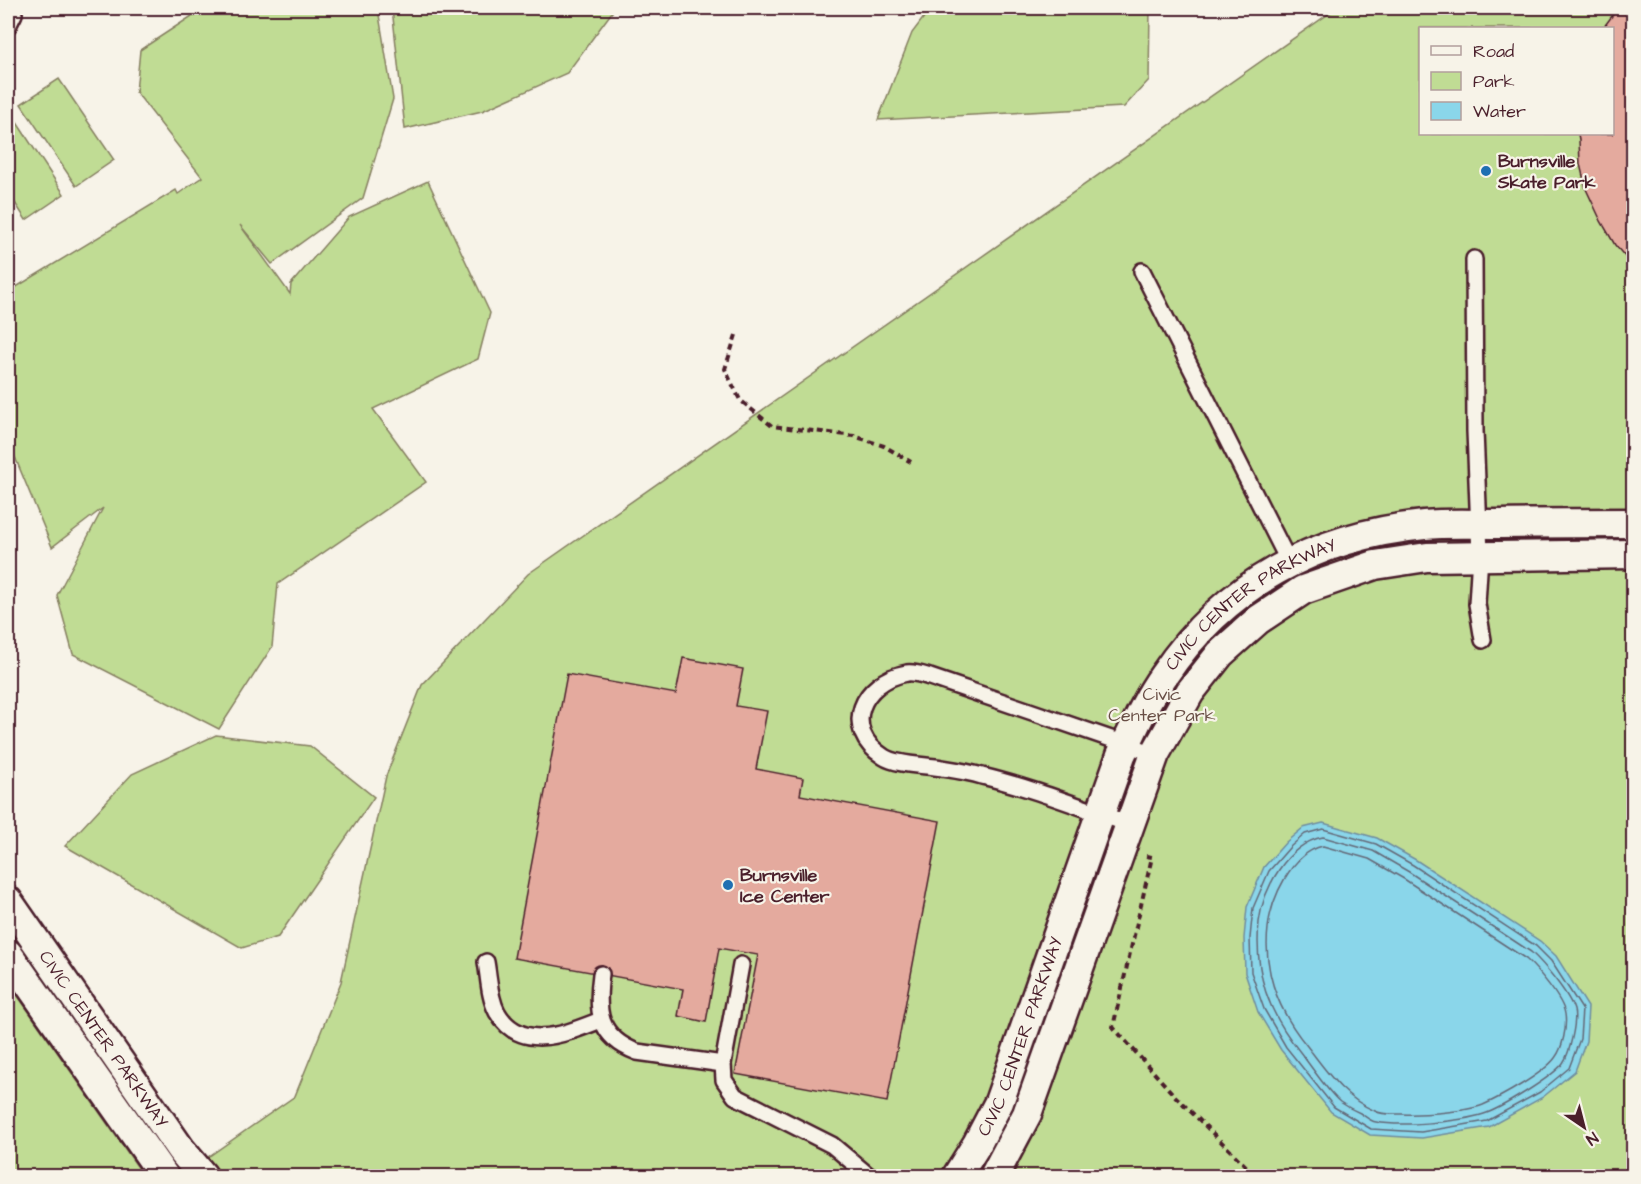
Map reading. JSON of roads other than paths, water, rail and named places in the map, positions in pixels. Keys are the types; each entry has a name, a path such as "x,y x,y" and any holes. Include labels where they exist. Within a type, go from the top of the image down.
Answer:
{"street":[{"name":"CIVIC CENTER PARKWAY","path":"957,1176 999,1102 1100,814 1134,725 1158,683 1197,632 1239,595 1289,562 1368,534 1424,525 1634,523"},
{"name":"CIVIC CENTER PARKWAY","path":"994,1176 1028,1114 1155,754 1190,692 1220,654 1258,620 1303,590 1375,565 1427,557 1634,554"},
{"name":"CIVIC CENTER PARKWAY","path":"8,901 181,1150 203,1176"},
{"name":"CIVIC CENTER PARKWAY","path":"8,954 164,1176"}],"lane":[{"path":"8,26 14,14 12,8"},
{"path":"1474,259 1475,431 1480,555 1477,604 1483,640"},
{"path":"1142,271 1303,590"},
{"path":"1125,837 1100,814 982,776 886,759 872,748 861,734 860,720 864,702 873,690 890,678 910,673 930,677 1155,754"},
{"path":"486,962 492,999 497,1012 515,1030 542,1038 570,1032 601,1020"},
{"path":"741,964 723,1064 724,1080 735,1096 832,1144 869,1176"},
{"path":"601,974 598,1006 601,1020 615,1040 637,1052 723,1064"}],"water":[{"path":"1323,823 1377,838 1416,860 1540,941 1556,956 1588,1007 1586,1041 1575,1071 1543,1097 1489,1127 1422,1138 1370,1135 1331,1112 1281,1050 1258,1012 1245,973 1244,938 1247,907 1264,867 1286,842 1303,828"}],"place":[{"name":"Burnsville Skate Park","path":"1486,171"},
{"name":"Burnsville Ice Center","path":"728,885"}],"park label":[{"name":"Civic Center Park","path":"1162,704"}]}
